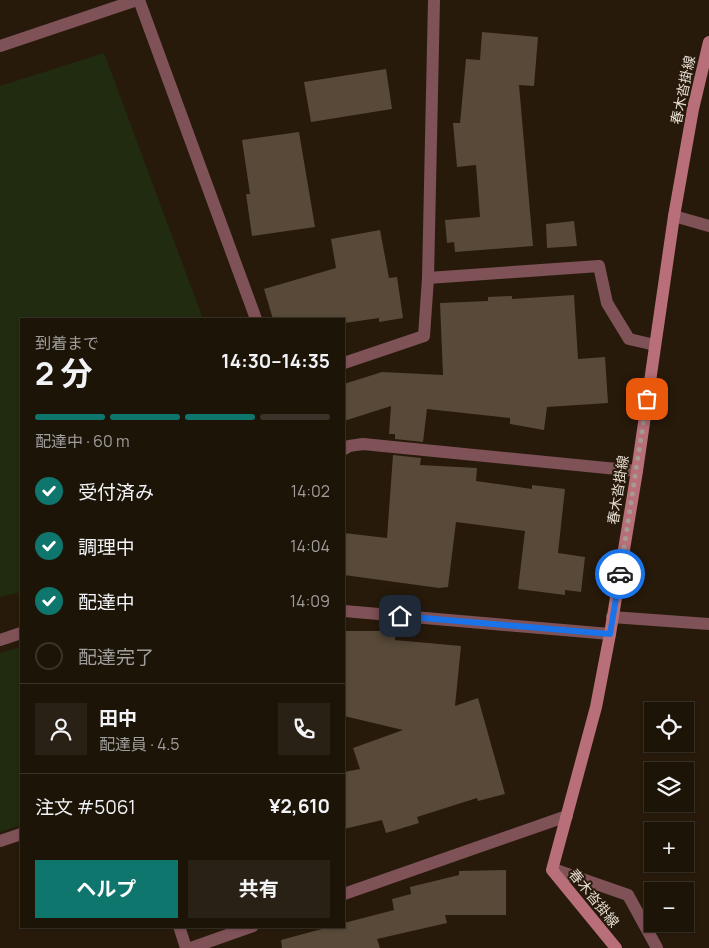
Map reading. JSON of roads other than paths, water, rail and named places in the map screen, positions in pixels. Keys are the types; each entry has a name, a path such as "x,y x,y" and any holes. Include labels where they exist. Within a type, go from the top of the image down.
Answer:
{"main road":[{"name":"春木沓掛線","path":"616,948 553,869 596,707 610,634 637,471 674,216 693,109 709,42"}],"street":[{"path":"0,46 138,0 256,318"},
{"path":"345,363 424,336 428,278 434,0"},
{"path":"674,216 709,226"},
{"path":"428,278 599,266 607,303 629,339 655,345"},
{"path":"345,448 363,444 637,471"},
{"path":"345,611 610,634"},
{"path":"612,617 709,624"},
{"path":"0,640 20,633"},
{"path":"345,894 567,816"},
{"path":"0,841 20,834"},
{"path":"553,869 628,895 657,948"},
{"path":"180,928 186,948"},
{"path":"191,948 247,928"}]}
